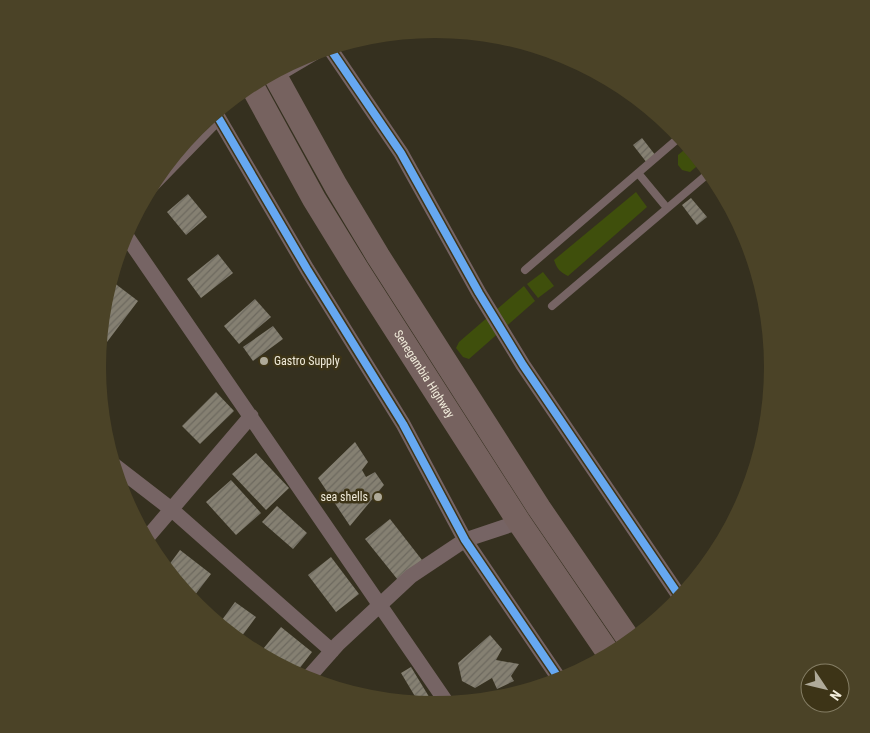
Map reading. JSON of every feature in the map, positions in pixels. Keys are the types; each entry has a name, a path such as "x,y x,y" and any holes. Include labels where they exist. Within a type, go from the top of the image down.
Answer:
{"main road":[{"name":"Senegambia Highway","path":"276,78 336,186 378,256 540,508 626,635"},
{"name":"Senegambia Highway","path":"255,91 314,199 519,522 605,648"}],"street":[{"path":"334,54 401,153 479,293 523,365 675,591"},
{"path":"218,119 402,424 464,540 555,672"},
{"path":"131,242 442,696"},
{"path":"151,533 251,416"},
{"path":"123,472 171,509 332,651"},
{"path":"313,672 332,651 411,576 464,540 519,522"}],"lane":[{"path":"526,270 675,142"},
{"path":"638,173 667,208"},
{"path":"552,306 704,177"}],"green space":[{"path":"683,151 696,167 690,172 682,170 678,165 678,155"},
{"path":"636,192 647,207 568,276 561,272 554,260"},
{"path":"543,272 554,286 538,298 527,284"},
{"path":"524,286 535,301 469,359 463,357 456,348 459,342"}],"building":[{"path":"642,138 656,156 647,163 633,145"},
{"path":"188,194 207,217 186,235 167,212"},
{"path":"691,198 707,217 697,225 682,205"},
{"path":"218,254 233,273 201,298 187,279"},
{"path":"116,284 138,301 107,342"},
{"path":"255,299 271,317 239,344 224,326"},
{"path":"273,326 283,339 253,361 243,347"},
{"path":"216,392 234,411 200,444 182,426"},
{"path":"355,442 368,462 362,470 366,477 375,472 384,485 350,526 318,478"},
{"path":"256,453 289,488 266,510 232,474"},
{"path":"231,480 261,513 236,535 206,502"},
{"path":"277,506 307,533 293,549 262,522"},
{"path":"390,519 422,560 398,580 365,539"},
{"path":"180,550 211,574 197,593 171,563"},
{"path":"331,557 359,594 336,612 308,575"},
{"path":"235,602 256,617 243,634 223,618"},
{"path":"281,627 312,652 301,667 264,648"},
{"path":"490,635 502,649 496,660 519,664 511,676 514,681 497,689 492,678 475,688 462,681 458,663"},
{"path":"411,667 428,696 414,695 401,673"}],"cycle path":[{"path":"334,54 401,153 479,293 523,365 676,590"},
{"path":"219,118 307,269 403,424 465,540 555,672"}],"place":[{"name":"Gastro Supply","path":"264,361"},
{"name":"sea shells","path":"378,497"}]}
